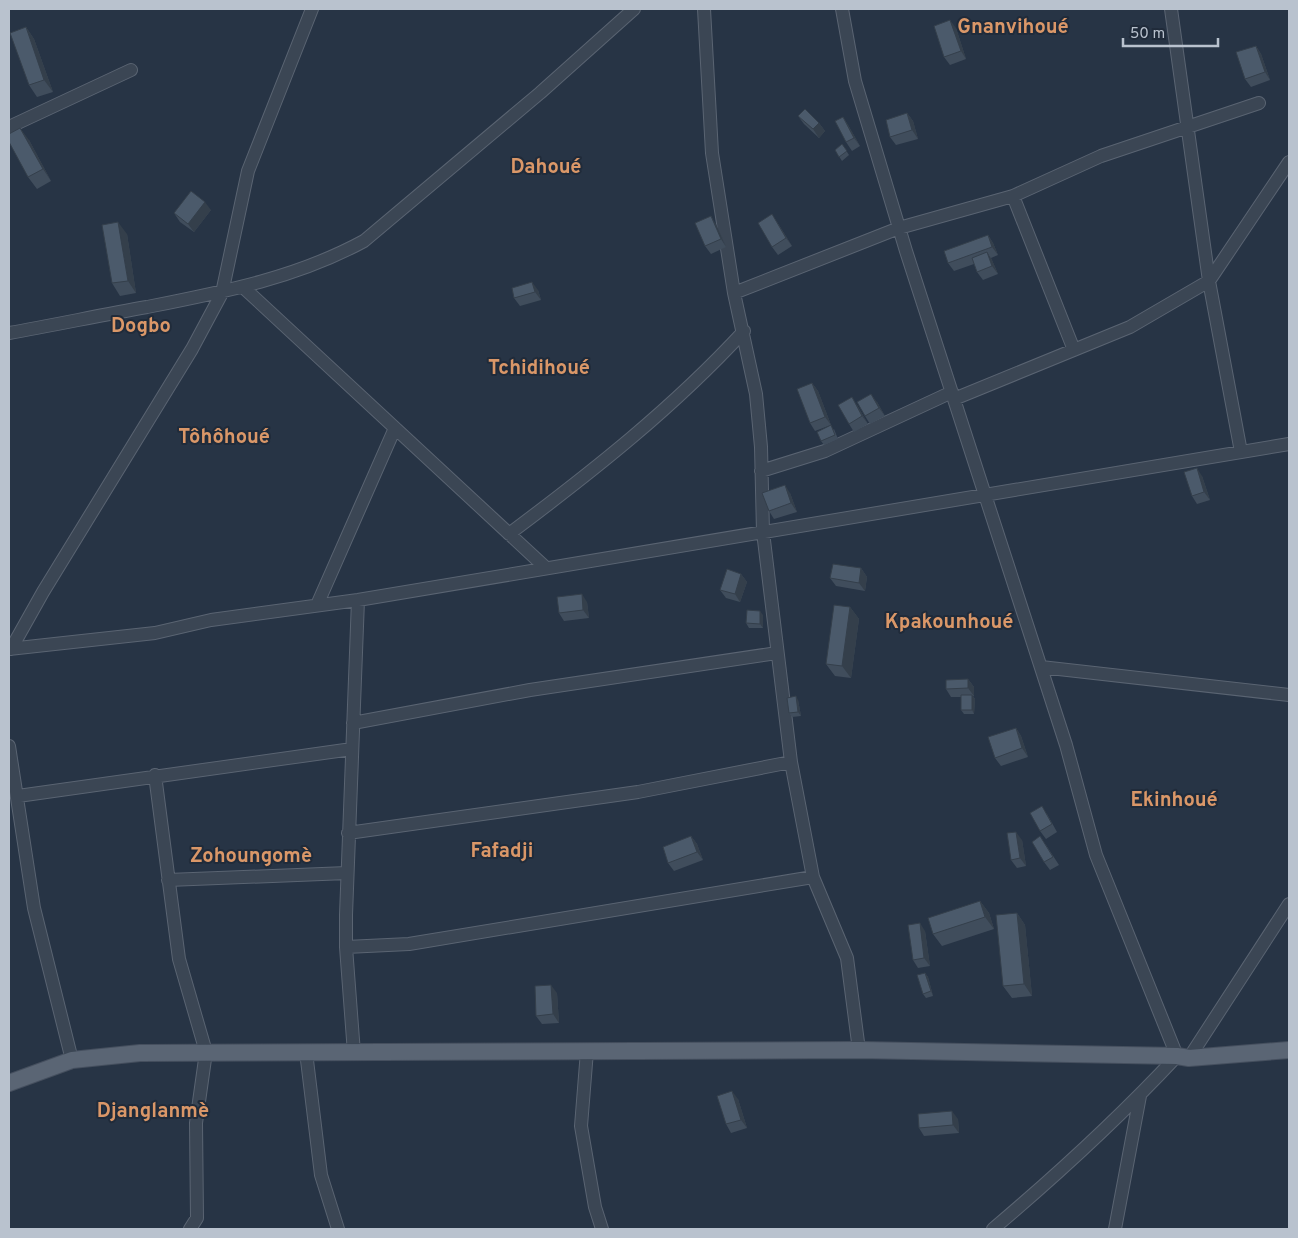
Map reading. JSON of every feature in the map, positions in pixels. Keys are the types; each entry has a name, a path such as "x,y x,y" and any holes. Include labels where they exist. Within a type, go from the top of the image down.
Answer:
{"main road":[{"path":"9,1083 72,1060 140,1053 859,1050 1183,1057 1288,1053"}],"street":[{"path":"10,649 192,349 222,293 248,171 312,9"},
{"path":"9,334 222,293 280,277 331,259 364,241 518,112 634,9"},
{"path":"704,9 712,153 734,293 744,331 756,394 763,532 791,762 813,877 847,958 859,1050"},
{"path":"842,9 855,81 899,228 1066,745 1096,855 1183,1057"},
{"path":"1171,9 1209,281 1241,452"},
{"path":"9,128 130,70"},
{"path":"734,293 899,228 1013,196 1101,156 1259,103"},
{"path":"761,471 825,451 953,395 1130,327 1209,281 1289,162"},
{"path":"1013,196 1074,350"},
{"path":"243,287 546,568"},
{"path":"509,534 602,464 648,425 711,366 744,331"},
{"path":"317,605 395,428"},
{"path":"10,649 156,633 211,620 358,600 1289,444"},
{"path":"354,1053 346,946 348,833 358,600"},
{"path":"352,723 530,690 777,653"},
{"path":"1041,667 1289,695"},
{"path":"9,746 34,908 72,1060"},
{"path":"18,796 156,775 352,749"},
{"path":"348,833 638,792 791,762"},
{"path":"156,775 179,959 206,1052 196,1123 197,1218 190,1229"},
{"path":"168,880 347,873"},
{"path":"346,946 409,944 813,877"},
{"path":"993,1229 1059,1173 1183,1057 1289,904"},
{"path":"587,1051 581,1126 595,1207 602,1229"},
{"path":"306,1052 322,1174 338,1229"},
{"path":"1115,1229 1140,1096"}],"building":[{"path":"950,20 961,51 944,57 934,26"},
{"path":"26,27 44,80 29,85 10,33"},
{"path":"1256,46 1265,72 1245,79 1236,52"},
{"path":"805,109 819,123 813,129 798,116"},
{"path":"907,113 912,130 890,137 886,120"},
{"path":"843,117 854,138 846,142 835,121"},
{"path":"20,128 43,169 28,177 9,142 9,134"},
{"path":"842,144 847,151 839,157 835,150"},
{"path":"191,191 205,202 188,224 174,213"},
{"path":"772,214 786,238 772,247 758,223"},
{"path":"711,216 721,239 705,246 695,223"},
{"path":"118,222 128,281 112,283 102,225"},
{"path":"988,235 992,247 948,263 944,251"},
{"path":"987,252 992,266 977,272 972,258"},
{"path":"532,282 535,292 514,298 512,288"},
{"path":"812,383 825,417 810,423 797,389"},
{"path":"871,394 879,408 865,416 857,402"},
{"path":"852,397 862,416 849,424 838,405"},
{"path":"831,425 835,435 821,441 817,432"},
{"path":"1197,468 1204,492 1192,496 1184,472"},
{"path":"785,485 791,503 769,511 762,493"},
{"path":"833,564 861,568 859,583 830,578"},
{"path":"727,569 741,574 735,594 720,590"},
{"path":"582,594 583,610 559,613 557,597"},
{"path":"834,605 850,607 842,666 826,664"},
{"path":"747,610 760,611 760,624 746,623"},
{"path":"968,679 968,688 946,689 946,680"},
{"path":"961,695 972,695 972,710 961,710"},
{"path":"796,696 798,712 789,713 787,698"},
{"path":"1016,728 1022,748 995,758 988,737"},
{"path":"1042,806 1052,824 1040,831 1030,813"},
{"path":"1016,832 1020,858 1011,860 1007,833"},
{"path":"691,836 697,852 668,863 663,847"},
{"path":"1040,836 1053,857 1044,862 1032,842"},
{"path":"980,901 985,917 933,934 928,918"},
{"path":"1017,913 1024,984 1003,986 996,915"},
{"path":"920,923 924,958 913,960 908,925"},
{"path":"925,973 931,991 923,994 917,975"},
{"path":"551,985 553,1014 536,1016 535,986"},
{"path":"732,1091 741,1120 726,1124 717,1096"},
{"path":"952,1111 953,1125 919,1128 918,1114"}],"district":[{"name":"Gnanvihoué","path":"1013,28"},
{"name":"Dahoué","path":"546,168"},
{"name":"Dogbo","path":"141,327"},
{"name":"Tchidihoué","path":"539,369"},
{"name":"Tôhôhoué","path":"224,438"},
{"name":"Kpakounhoué","path":"949,623"},
{"name":"Ekinhoué","path":"1174,801"},
{"name":"Fafadji","path":"502,852"},
{"name":"Zohoungomè","path":"251,857"},
{"name":"Djanglanmè","path":"153,1112"}]}
